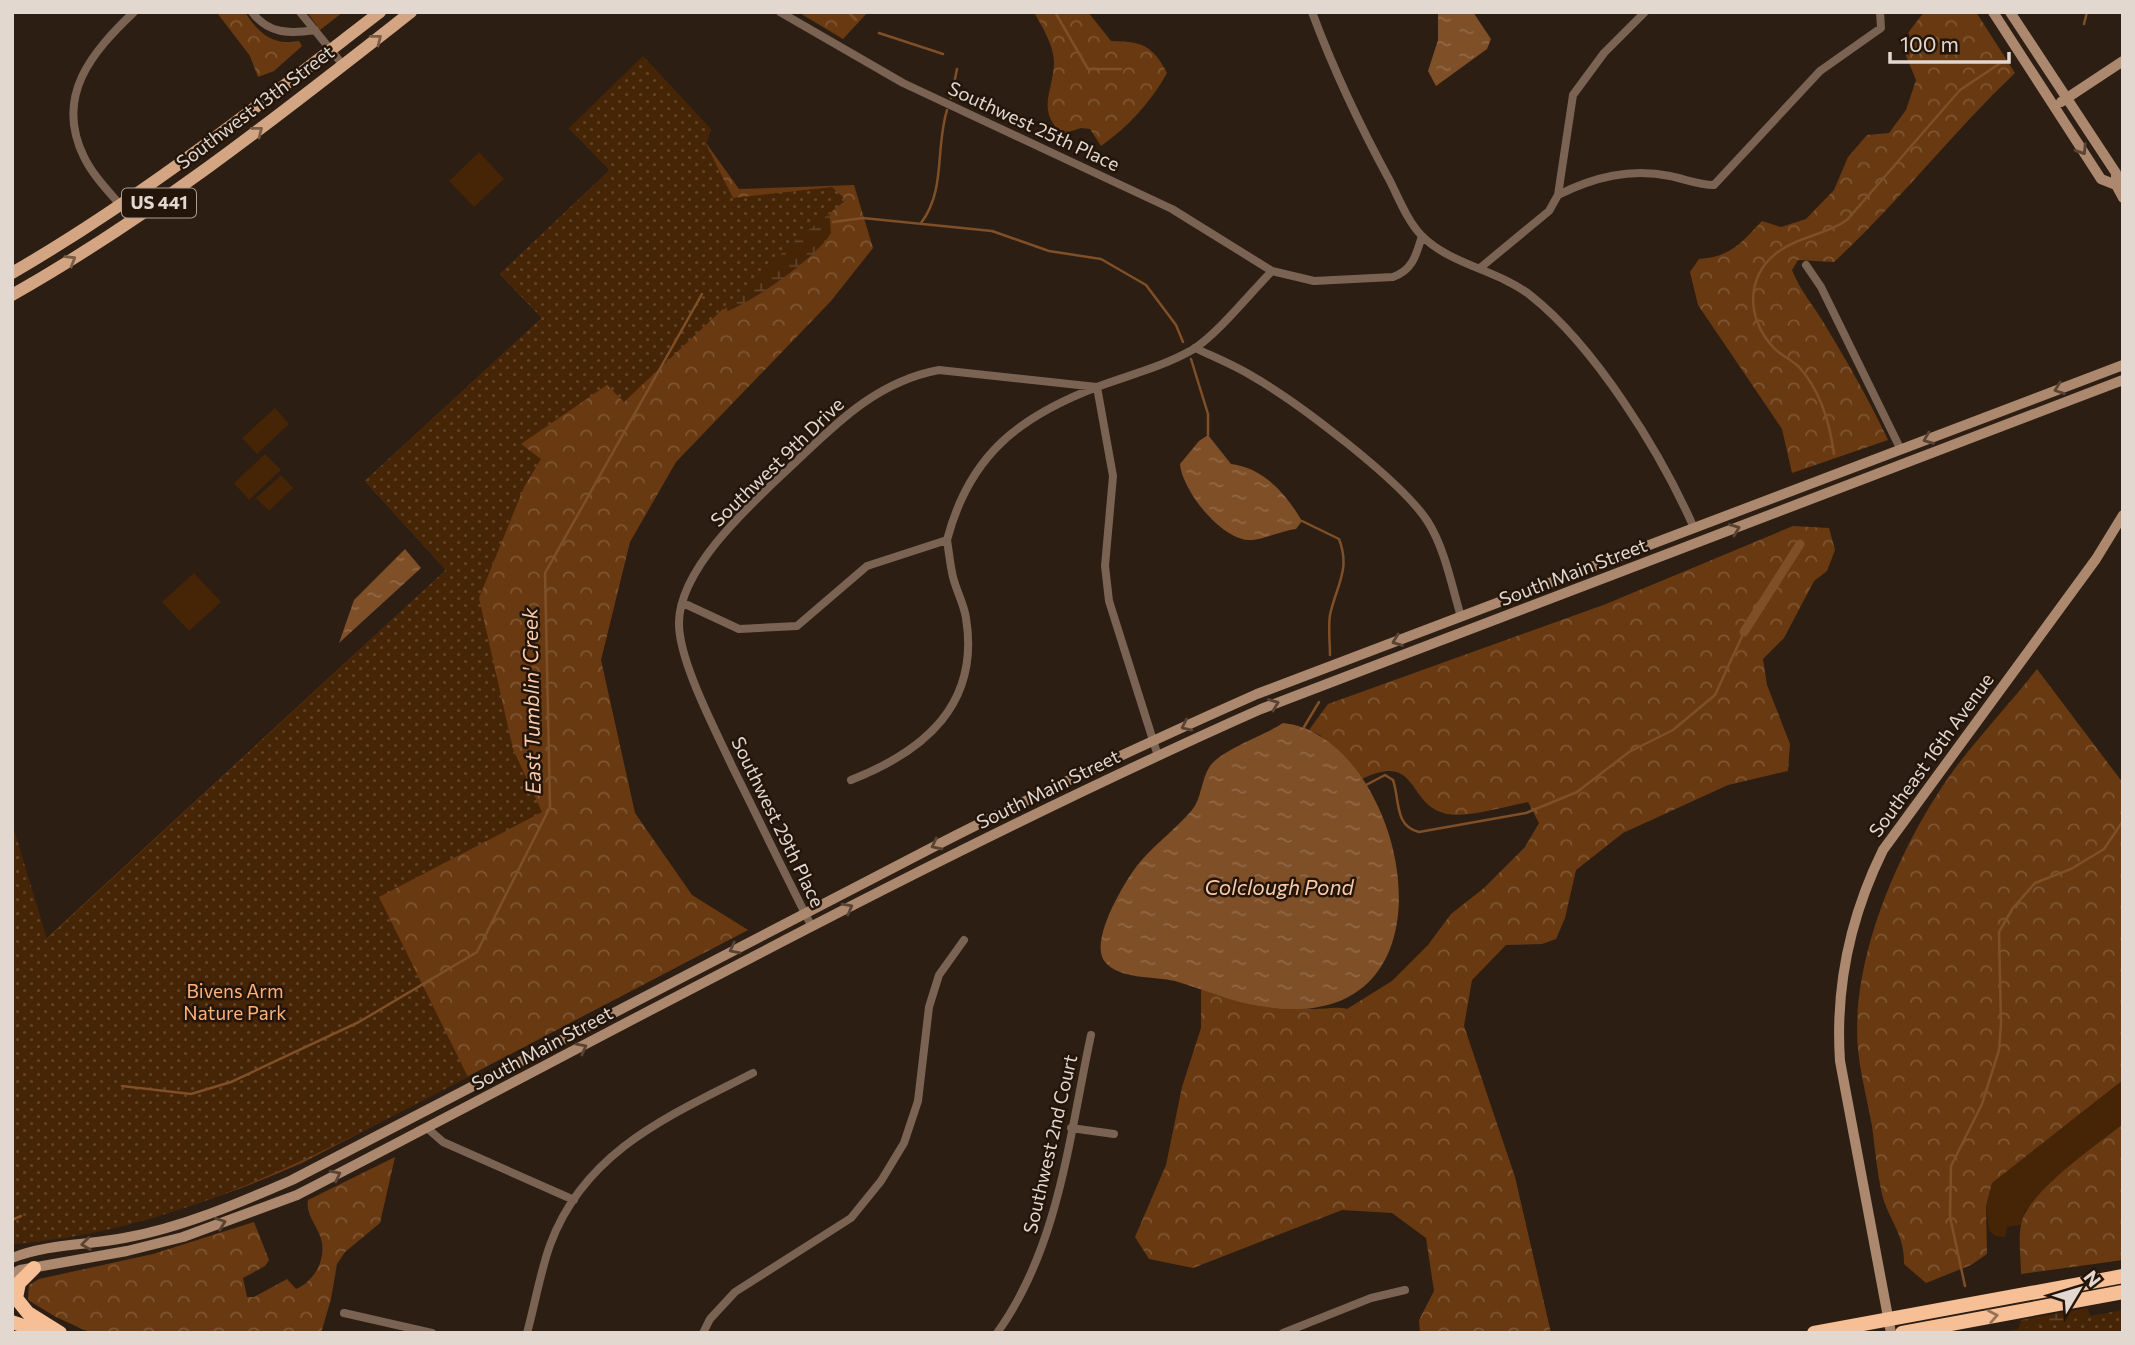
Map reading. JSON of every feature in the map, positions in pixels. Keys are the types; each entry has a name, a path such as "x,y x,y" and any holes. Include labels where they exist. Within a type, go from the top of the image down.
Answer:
{"highway":[{"path":"34,1268 19,1283 16,1297 28,1313 60,1333"},
{"path":"1814,1333 1890,1326 2123,1276"},
{"path":"1902,1333 2123,1292"},
{"path":"12,1322 44,1333"}],"main road":[{"name":"Southwest 13th Street","path":"12,273 121,205 201,150 380,12"},
{"name":"Southwest 13th Street","path":"12,295 133,221 212,166 411,12"},
{"path":"1993,12 2101,179 2116,185"},
{"path":"2010,12 2116,173 2116,185 2123,198"},
{"path":"2054,107 2123,61"},
{"name":"South Main Street","path":"12,1258 28,1252 127,1238 268,1191 1041,792 1257,694 2123,365"},
{"name":"South Main Street","path":"12,1274 167,1241 274,1203 587,1046 669,999 947,857 1261,709 2123,380"},
{"path":"2106,387 2123,386"},
{"path":"1991,414 1995,431"},
{"path":"1901,450 1906,464"},
{"name":"Southeast 16th Avenue","path":"1890,1326 1840,1061 1838,1007 1842,972 1853,925 1865,886 1883,850 2096,559 2123,515"},
{"path":"1694,528 1698,543"},
{"path":"1461,617 1465,632"},
{"path":"419,1115 427,1128"},
{"path":"268,1191 274,1203"},
{"path":"153,1230 167,1241"}],"street":[{"path":"133,221 85,159 77,139 74,95 81,74 98,50 134,12"},
{"path":"252,12 275,30 293,34 315,30"},
{"path":"300,12 343,65"},
{"name":"Southwest 25th Place","path":"780,12 867,65 1172,209 1272,271 1314,281 1393,277 1405,272 1414,261 1422,236"},
{"path":"1312,12 1351,108 1404,208 1422,236 1448,254 1529,294 1566,330 1632,417 1675,485 1694,528"},
{"path":"1480,268 1549,211 1558,195 1573,95 1604,53 1644,12"},
{"path":"1558,195 1586,181 1625,173 1653,173 1714,185 1723,180 1820,71 1881,28 1881,15"},
{"path":"1805,265 1821,287 1901,450"},
{"path":"851,780 881,768 917,747 940,725 959,695 968,656 966,617 953,577 947,540 972,475 1008,436 1033,415 1097,387 1168,363 1195,348 1272,271"},
{"path":"1195,348 1263,383 1383,474 1408,498 1428,522 1461,617"},
{"name":"Southwest 9th Drive","path":"716,731 690,667 679,623 683,603 704,557 751,504 850,410 887,386 918,374 939,370 1097,387"},
{"path":"1097,387 1113,476 1105,566 1109,601 1123,653 1158,756"},
{"path":"683,603 739,629 797,626 867,566 947,540"},
{"name":"Southwest 29th Place","path":"716,731 812,928"},
{"path":"703,1333 710,1319 735,1292 850,1218 881,1181 904,1143 918,1101 929,1007 939,975 964,940"},
{"name":"Southwest 2nd Court","path":"997,1333 1024,1291 1041,1255 1053,1215 1091,1035"},
{"path":"527,1333 551,1244 574,1200 624,1143 753,1073"},
{"path":"427,1128 443,1142 574,1200"},
{"path":"1071,1128 1114,1134"},
{"path":"1283,1333 1371,1298 1405,1290"},
{"path":"344,1312 432,1333"}],"green space":[{"path":"213,12 245,12 267,36 281,42 299,41 302,46 274,71 258,77 250,56 218,14"},
{"path":"307,12 343,12 320,30"},
{"path":"798,12 868,12 843,39"},
{"path":"1034,12 1088,12 1111,41 1145,46 1156,56 1167,73 1138,113 1101,146 1090,129 1081,128 1062,134 1050,117 1048,100 1053,56 1047,36"},
{"path":"1924,12 1976,12 2015,73 1969,119 1881,216 1834,262 1798,260 1792,270 1850,368 1888,440 1792,473 1782,429 1698,305 1690,272 1699,259 1719,255 1735,247 1762,221 1781,227 1806,219 1834,190 1848,157 1867,135 1889,133 1906,110 1916,80 1902,46"},
{"name":"Bivens Arm Nature Park","path":"643,56 711,129 706,144 733,198 832,187 846,200 795,241 624,402 607,385 521,444 541,459 524,487 479,598 513,749 542,812 379,897 468,1077 304,1160 192,1205 134,1223 74,1236 12,1244 12,823 47,939 446,570 365,481 542,318 500,274 610,170 569,128"},
{"name":"Bivens Arm Nature Park","path":"569,128 711,129 706,143 739,189 854,185 873,248 831,301 676,462 630,542 601,660 635,813 692,895 748,930 302,1163 196,1204 124,1224 12,1244 46,939 446,570 365,481 542,318 500,274 610,170"},
{"path":"479,152 504,179 474,207 449,181"},
{"path":"829,208 831,233 799,266 740,306 728,311 711,302"},
{"path":"275,408 289,424 257,454 242,438"},
{"path":"265,454 281,470 249,500 234,483"},
{"path":"281,475 293,488 269,511 256,498"},
{"path":"1793,526 1829,528 1835,550 1827,571 1814,581 1784,638 1763,659 1767,685 1790,744 1788,771 1728,785 1623,833 1576,870 1565,918 1556,939 1542,944 1506,945 1472,980 1464,1026 1515,1177 1551,1333 1420,1333 1419,1320 1434,1291 1426,1238 1392,1213 1342,1210 1193,1268 1149,1259 1135,1237 1166,1165 1182,1087 1201,1028 1201,989 1268,1005 1347,1009 1392,981 1428,945 1451,914 1484,888 1525,847 1539,823 1528,802 1475,813 1447,814 1434,809 1404,776 1394,772 1381,772 1362,779 1320,735 1309,730 1328,704 1606,604"},
{"path":"194,573 221,602 189,631 162,602"},
{"path":"2037,669 2123,783 2123,1080 1992,1183 1986,1206 1987,1254 1971,1265 1926,1283 1904,1264 1902,1244 1882,1194 1859,1058 1857,1021 1861,982 1883,903 1918,827 1959,763"},
{"path":"2123,1080 2123,1124 2025,1211 2021,1225 2007,1227 2005,1237 1995,1236 1989,1230 1986,1206 1992,1183"},
{"path":"2123,1124 2123,1260 2021,1274 2020,1231 2026,1212 2064,1170"},
{"path":"395,1157 380,1223 345,1252 337,1264 321,1333 91,1333 28,1300 29,1285 39,1279 153,1254 254,1222 269,1260 265,1266 243,1278 247,1297 254,1297 287,1279 296,1289 308,1282 322,1257 321,1238 309,1211 308,1200"},
{"path":"2088,1308 2095,1333 2017,1333 2021,1320"},
{"path":"2123,1310 2123,1333 1997,1333"}],"water":[{"path":"1438,12 1473,12 1491,39 1487,49 1436,86 1428,71 1438,40"},
{"path":"1208,435 1231,464 1254,471 1281,492 1302,521 1296,529 1248,540 1226,531 1204,511 1188,487 1180,464 1199,441"},
{"path":"405,549 421,568 339,643 354,600"},
{"name":"Colclough Pond","path":"1283,723 1328,742 1365,782 1389,836 1399,894 1390,948 1361,989 1307,1009 1226,998 1175,981 1128,975 1111,968 1101,953 1101,940 1110,911 1133,871 1192,810 1207,771 1216,760"}],"waterway":[{"path":"848,12 856,20"},
{"path":"1055,12 1088,69 1121,69"},
{"path":"2084,24 2087,12"},
{"path":"879,33 943,54"},
{"path":"1834,454 1827,419 1813,386 1799,367 1773,347 1757,322 1753,294 1756,281 1771,257 1784,248 1847,220 1960,90 2002,62"},
{"path":"951,98 957,69"},
{"path":"921,223 934,197 947,110"},
{"path":"833,222 863,218 992,231 1049,251 1101,259 1146,285 1176,325 1183,342"},
{"name":"East Tumblin' Creek","path":"122,1086 191,1094 231,1082 359,1022 477,952 550,807 545,573 702,294"},
{"path":"1191,359 1208,414 1208,435"},
{"path":"1302,521 1339,539 1342,550 1343,569 1330,615 1330,655"},
{"path":"1744,632 1800,544"},
{"path":"1366,785 1385,775 1393,780 1402,818 1411,829 1419,832 1526,813 1577,792 1629,752 1673,730 1715,695 1744,632"},
{"path":"1304,727 1319,702"},
{"path":"1965,1286 1950,1217 1951,1166 1982,1104 1999,1050 1999,932 2013,908 2035,883 2071,869 2104,849 2123,821"},
{"name":"East Tumblin' Creek","path":"12,1220 21,1216"}]}
